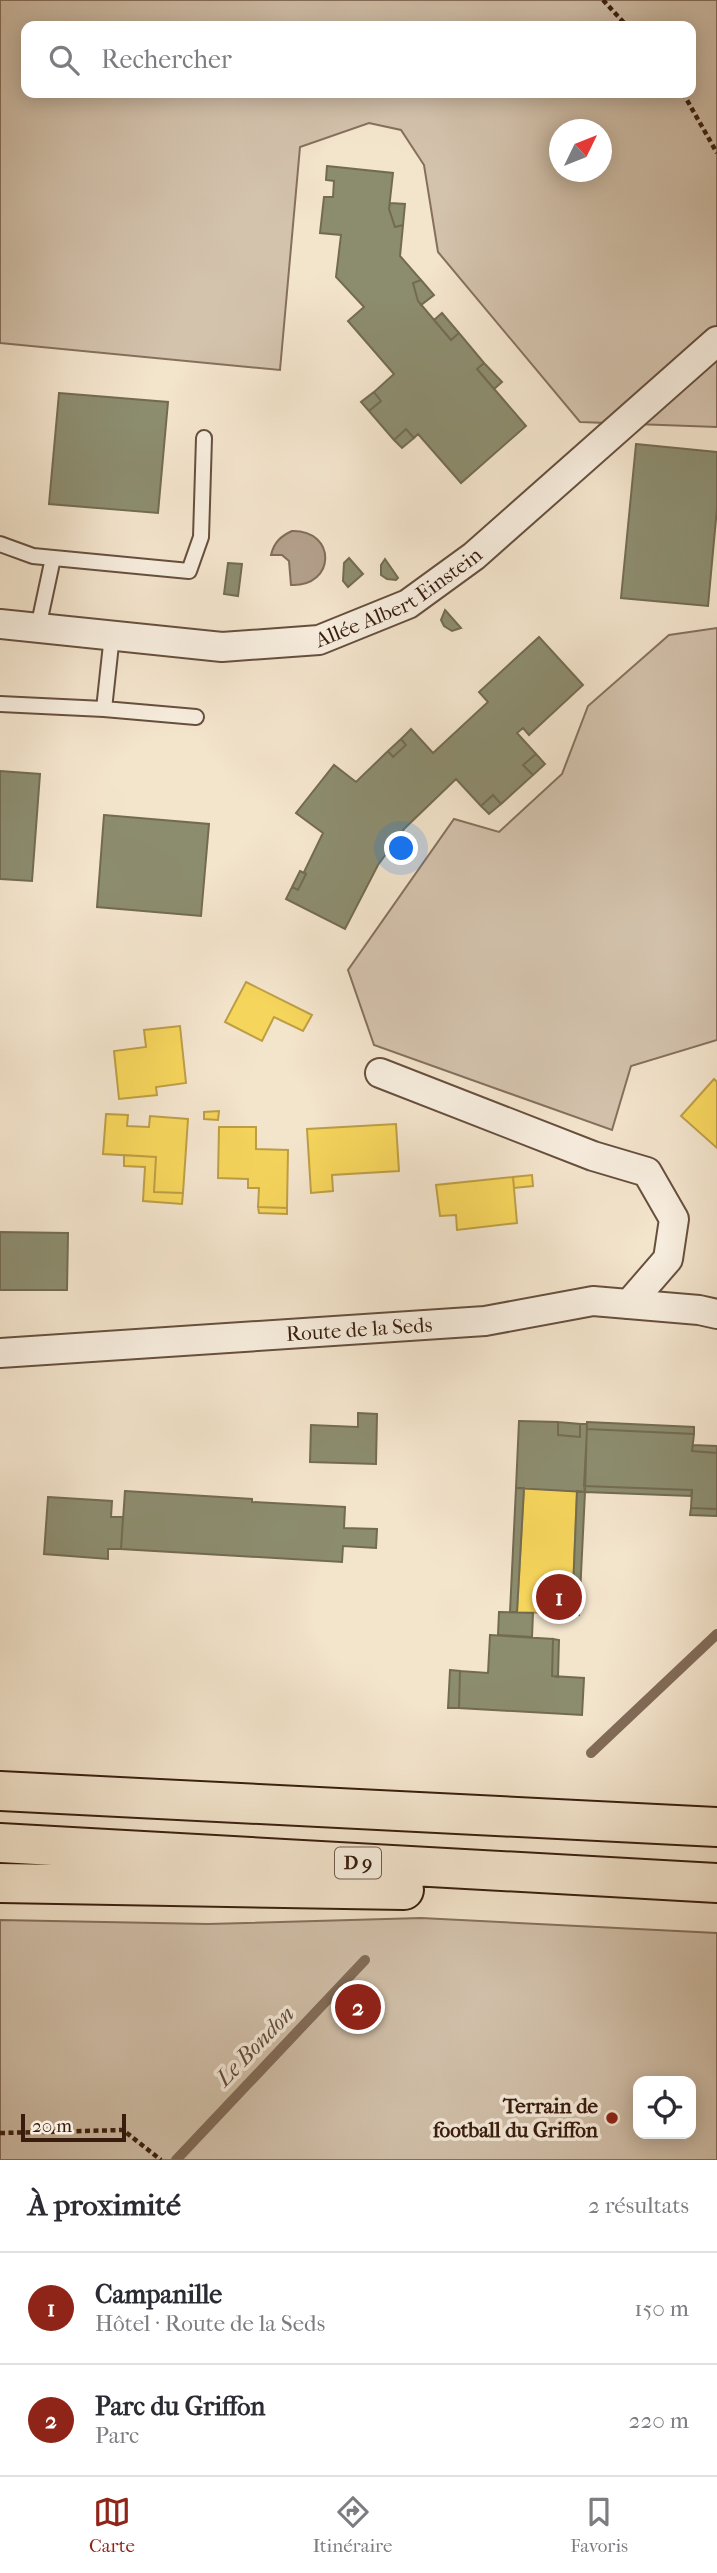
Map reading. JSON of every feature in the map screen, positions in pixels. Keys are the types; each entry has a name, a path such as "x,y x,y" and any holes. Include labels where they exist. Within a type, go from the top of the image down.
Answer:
{"highway":[{"path":"0,1766 566,1820"},
{"path":"0,1791 717,1828"},
{"name":"D 9","path":"0,1843 717,1883"},
{"path":"0,1882 717,1897"}],"street":[{"name":"Allée Albert Einstein","path":"0,624 222,647 319,640 408,604 474,556 717,341"},
{"path":"380,1073 593,1156 647,1172 674,1219 668,1259 629,1304"},
{"name":"Route de la Seds","path":"0,1353 485,1321 593,1301 717,1314"}],"lane":[{"path":"0,544 33,556 189,572 201,537 204,438"},
{"path":"38,628 53,558"},
{"path":"104,709 112,635"},
{"path":"0,704 196,717"}],"path":[{"path":"603,0 622,21"},
{"path":"686,98 717,153"},
{"path":"0,2133 123,2130 161,2160"}],"shaded area":[{"path":"0,0 717,0 717,427 580,422 438,252 424,165 401,130 369,123 300,147 280,370 0,343"},
{"path":"292,531 307,533 317,539 325,558 323,569 316,577 306,583 291,585 289,561 282,555 271,555 279,540"},
{"path":"717,628 717,1040 631,1066 612,1130 374,1045 348,970 454,819 499,832 562,774 588,706 669,635"},
{"path":"421,1918 717,1933 717,2160 0,2160 0,1920 208,1924"}],"building: Logements":[{"path":"246,982 312,1015 303,1031 274,1017 262,1041 225,1022"},
{"path":"180,1026 186,1083 156,1087 157,1095 119,1099 114,1051 146,1047 144,1030"},
{"path":"714,1079 717,1082 717,1148 681,1116"},
{"path":"219,1111 218,1120 204,1119 204,1112"},
{"path":"106,1114 128,1115 127,1126 149,1127 150,1116 188,1119 183,1193 154,1192 156,1157 103,1154"},
{"path":"396,1124 399,1171 332,1175 333,1191 311,1193 307,1129"},
{"path":"219,1127 256,1127 256,1149 288,1150 287,1208 258,1207 259,1188 248,1188 248,1179 218,1178"},
{"path":"124,1155 156,1157 154,1192 183,1193 182,1204 143,1201 145,1167 124,1166"},
{"path":"532,1175 533,1186 514,1188 513,1177"},
{"path":"513,1177 517,1223 457,1230 456,1215 440,1216 436,1185"},
{"path":"258,1207 287,1208 287,1214 259,1213"},
{"path":"524,1488 577,1491 572,1614 517,1612"}],"building: Industrie":[{"path":"327,166 393,173 389,209 395,227 403,225 400,256 421,280 413,283 418,301 451,340 459,333 484,363 477,369 526,426 461,483 418,434 414,438 406,429 394,440 369,411 381,401 374,392 394,374 348,321 364,307 336,277 341,235 320,233 324,197 333,197 334,181 326,180"},
{"path":"390,203 405,204 403,225 395,227 389,209"},
{"path":"421,280 434,295 421,305 413,283"},
{"path":"442,313 459,333 451,340 434,320"},
{"path":"484,363 502,382 494,389 477,369"},
{"path":"374,392 381,401 369,411 361,402"},
{"path":"59,393 168,402 158,513 49,504"},
{"path":"406,429 414,438 402,448 394,440"},
{"path":"636,444 717,452 717,508 708,606 621,598"},
{"path":"349,558 363,574 348,587 343,581 344,563"},
{"path":"385,559 398,578 396,580 381,575 381,565"},
{"path":"228,563 242,564 238,596 224,594"},
{"path":"445,610 461,628 452,631 444,626 441,620"},
{"path":"539,637 583,685 529,735 523,728 517,733 536,754 523,765 533,775 501,804 493,795 481,806 456,779 405,828 378,865 345,929 286,899 292,887 298,890 323,833 296,813 334,765 356,782 388,751 393,757 406,745 401,739 411,729 433,753 488,702 479,692"},
{"path":"401,739 406,745 393,757 388,751"},
{"path":"536,754 545,764 533,775 523,765"},
{"path":"0,771 40,774 32,881 0,879"},
{"path":"493,795 501,804 489,814 481,806"},
{"path":"104,815 209,824 201,916 97,907"},
{"path":"300,871 306,874 298,890 292,887"},
{"path":"0,1232 68,1233 67,1290 0,1290"},
{"path":"358,1413 377,1414 376,1464 310,1462 311,1425 358,1427"},
{"path":"519,1421 558,1422 558,1435 580,1437 580,1424 587,1424 585,1492 516,1488"},
{"path":"558,1422 580,1424 580,1437 558,1435"},
{"path":"587,1422 694,1427 694,1434 587,1429"},
{"path":"587,1429 694,1434 692,1451 717,1453 717,1509 691,1508 692,1490 584,1486"},
{"path":"693,1445 717,1446 717,1453 692,1451"},
{"path":"584,1486 692,1490 691,1496 585,1492"},
{"path":"516,1488 524,1488 517,1612 510,1612"},
{"path":"125,1491 345,1507 344,1528 377,1529 376,1548 343,1546 342,1562 121,1549"},
{"path":"577,1491 585,1492 579,1615 572,1614"},
{"path":"48,1497 112,1501 111,1517 123,1517 121,1549 108,1549 108,1559 44,1554"},
{"path":"691,1508 717,1509 717,1516 690,1515"},
{"path":"499,1612 533,1613 532,1637 498,1635"},
{"path":"490,1635 553,1639 552,1676 584,1678 582,1715 459,1708 460,1671 488,1673"},
{"path":"553,1639 559,1640 558,1677 552,1676"},
{"path":"450,1670 460,1671 459,1708 448,1708"}],"waterway":[{"name":"Le Bondon","path":"591,1753 717,1634"},
{"name":"Le Bondon","path":"176,2160 365,1960"}],"place":[{"name":"Campanille","path":"559,1597"},
{"name":"Parc du Griffon","path":"358,2007"},
{"name":"Terrain de football du Griffon","path":"612,2118"}]}
